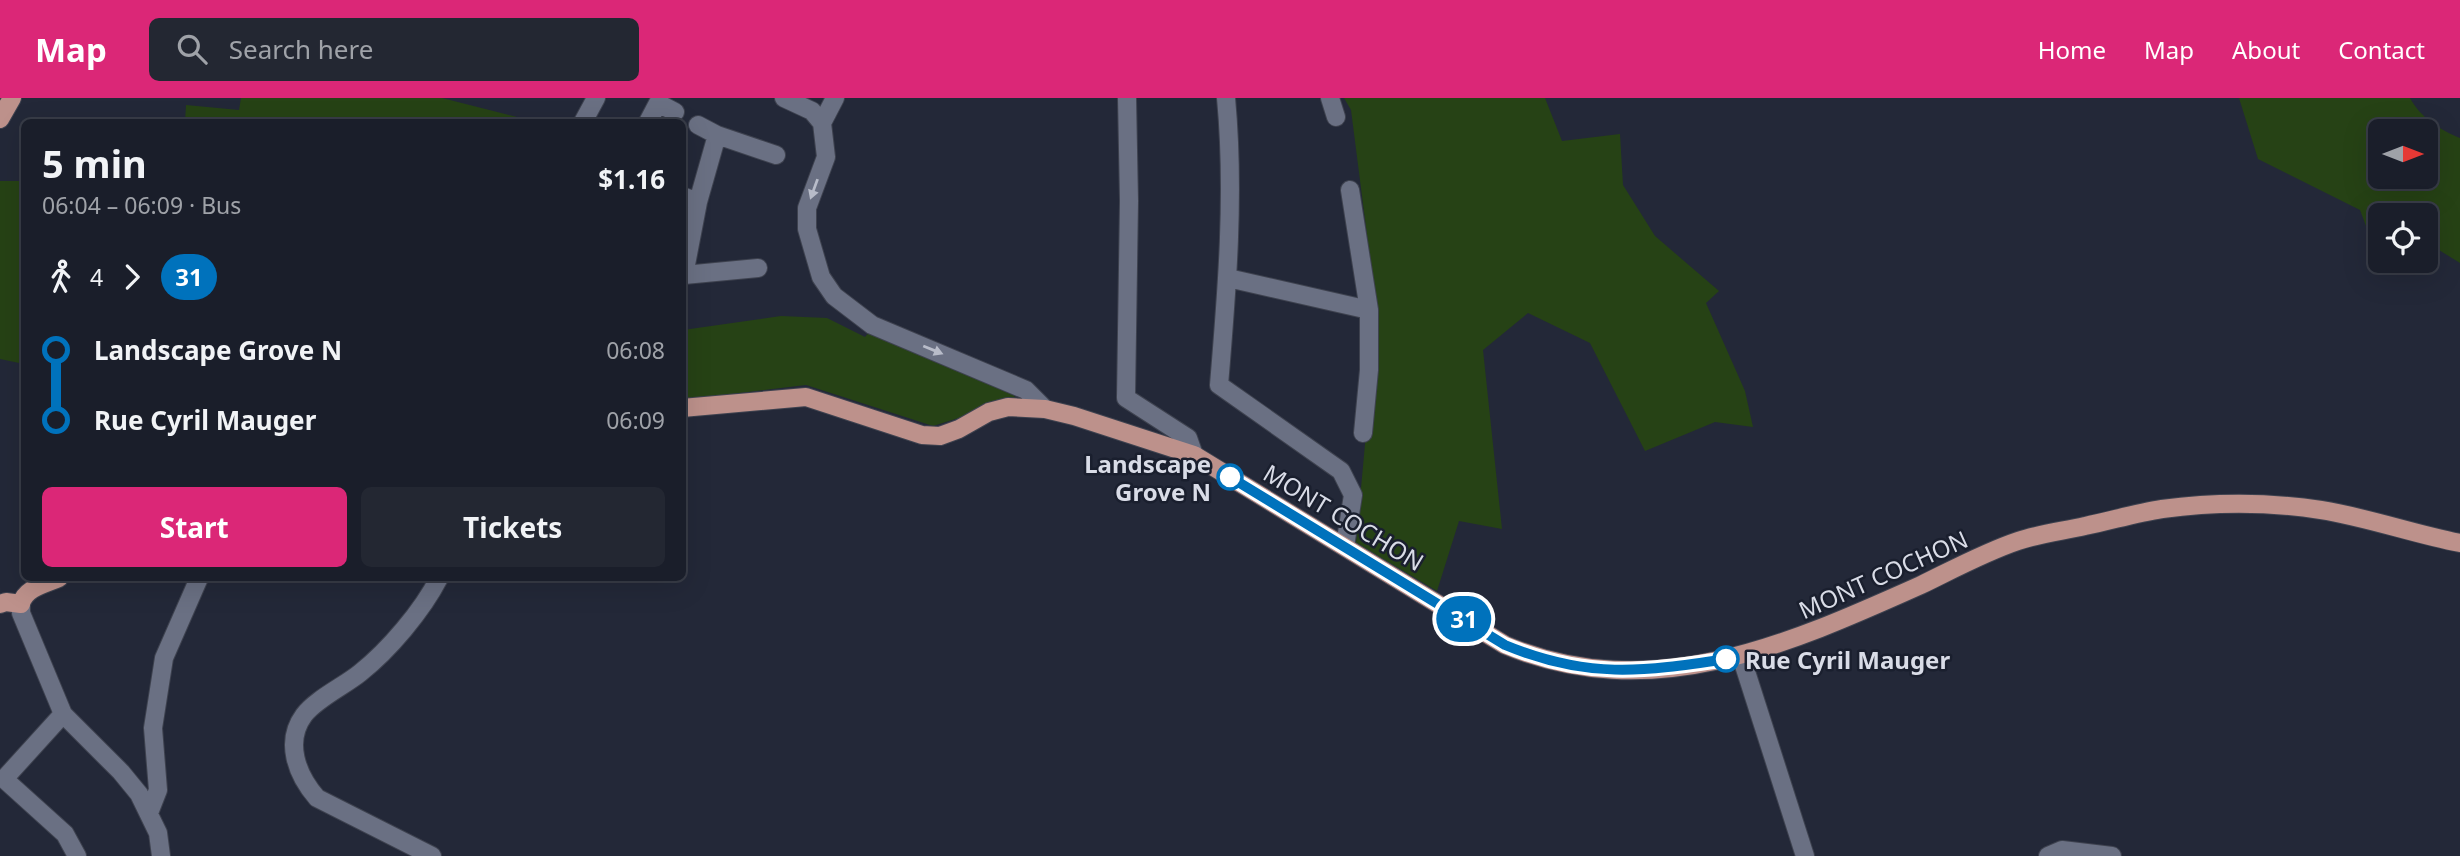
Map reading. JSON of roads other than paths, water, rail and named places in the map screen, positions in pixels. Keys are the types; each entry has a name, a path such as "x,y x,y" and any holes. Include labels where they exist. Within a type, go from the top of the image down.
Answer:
{"main road":[{"name":"MONT COCHON","path":"686,408 806,397 922,435 940,436 989,412 1008,407 1045,409 1074,416 1194,455 1505,645 1574,666 1606,671 1654,670 1741,656 1838,622 2017,541 2162,509 2255,503 2323,510 2460,543"},
{"path":"0,604 21,604 28,591 52,581"}],"street":[{"path":"585,119 596,98"},
{"path":"784,98 812,111 822,123 826,157 807,208 807,229 821,276 834,296 872,325 1026,390 1045,409"},
{"path":"822,123 835,98"},
{"path":"1127,98 1129,201 1126,398 1188,438 1194,455"},
{"path":"1226,98 1229,127 1228,278 1219,384 1341,471 1353,495 1345,546"},
{"path":"1330,98 1336,117"},
{"path":"650,119 658,103 675,112"},
{"path":"698,125 717,135 776,155"},
{"path":"686,242 690,199 717,135"},
{"path":"1350,190 1369,310 1369,370 1363,433"},
{"path":"686,275 758,268"},
{"path":"1228,278 1369,310"},
{"path":"149,813 158,790 153,729 164,658 198,581"},
{"path":"432,856 317,798 304,783 296,763 294,741 305,713 361,672 399,635 437,581"},
{"path":"21,604 21,613 63,714 139,793 158,833 162,856"},
{"path":"1741,656 1805,856"},
{"path":"63,714 2,781 65,834 77,856"},
{"path":"2048,856 2062,850 2112,856"}],"place":[{"name":"Landscape Grove N","path":"1230,477"},
{"name":"Rue Cyril Mauger","path":"1726,659"}]}
